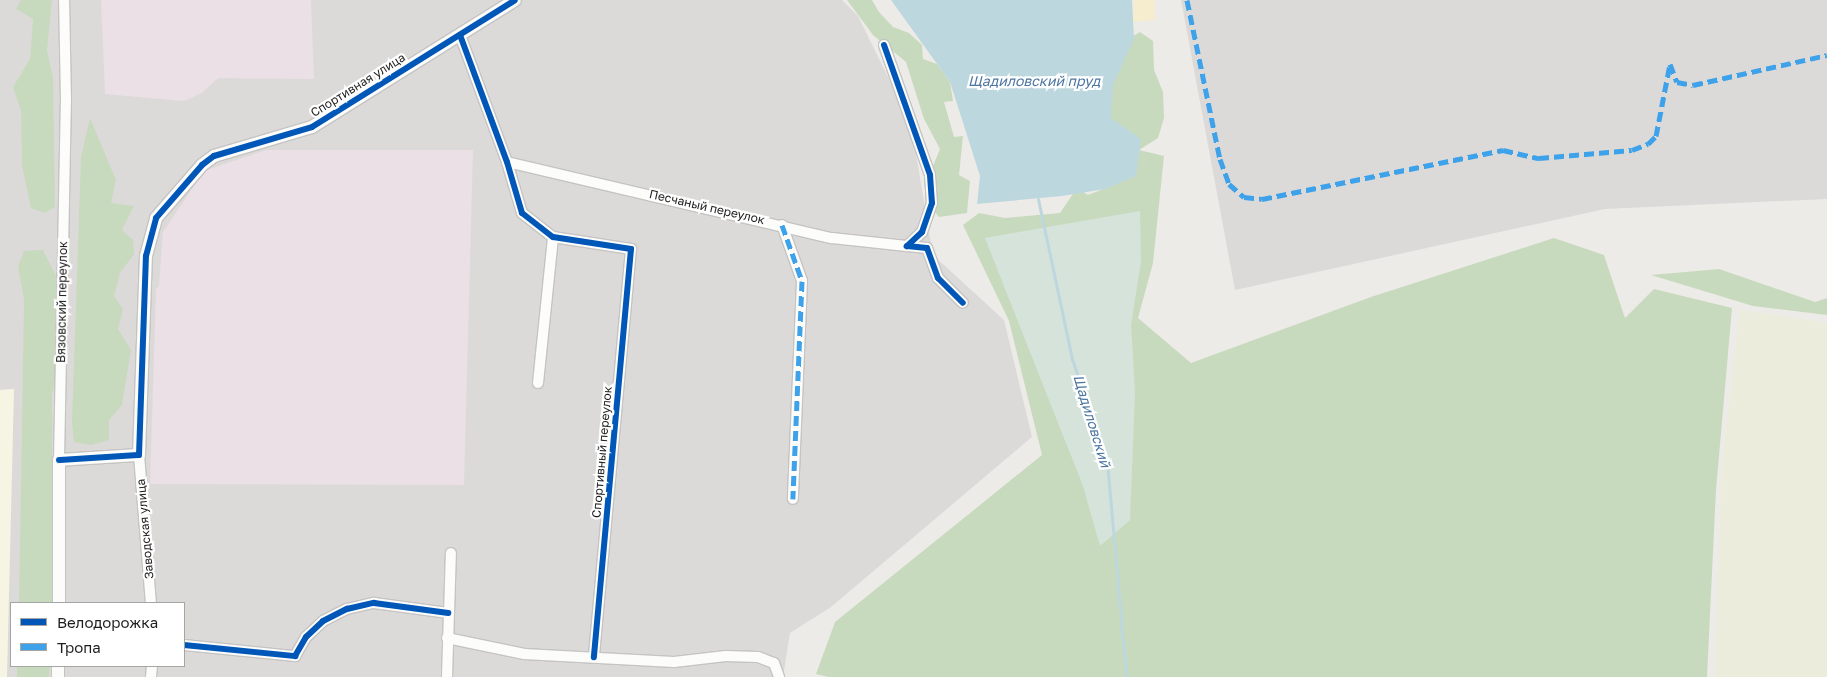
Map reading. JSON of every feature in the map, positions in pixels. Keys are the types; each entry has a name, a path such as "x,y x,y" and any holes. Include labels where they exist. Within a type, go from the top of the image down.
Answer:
{"street":[{"name":"Вязовский переулок","path":"59,602 59,460 66,101 64,0"},
{"name":"Спортивная улица","path":"139,455 146,256 156,218 202,165 214,156 312,127 515,0"},
{"path":"460,35 507,162 522,213 553,236 538,383"},
{"path":"884,45 930,175 932,203 922,232 907,246"},
{"name":"Песчаный переулок","path":"507,162 832,238 927,248 938,278 963,303"},
{"path":"782,225 802,281 793,499"},
{"name":"Спортивный переулок","path":"553,236 631,249 594,657"},
{"path":"59,460 139,455"},
{"name":"Заводская улица","path":"139,455 151,602"},
{"path":"447,677 451,553"},
{"path":"185,645 295,656 306,637 323,621 346,609 374,603 448,613"},
{"path":"447,638 524,654 674,662 726,656 758,657 774,663 780,677"}],"shaded area":[{"path":"0,0 842,0 858,16 911,124 933,255 1004,320 1032,437 831,607 790,633 783,677 0,677"},
{"path":"101,0 311,0 314,79 218,78 202,93 184,101 105,94"},
{"path":"1181,0 1827,0 1827,199 1605,209 1235,290"},
{"path":"266,150 473,150 464,485 150,484 156,289 159,286 163,232 204,171"},
{"path":"1140,211 1141,261 1131,325 1135,392 1130,520 1100,546 1083,486 985,238"},
{"path":"1740,310 1827,323 1827,677 1715,677 1722,465"},
{"path":"14,389 7,677 0,677 0,390"}],"green space":[{"path":"21,0 52,0 47,50 53,78 55,207 45,213 31,208 22,166 21,111 13,87 30,59 33,19 16,9"},
{"path":"847,0 872,0 879,12 893,27 909,33 922,45 923,59 937,64 950,82 953,101 944,102 954,137 963,136 959,175 970,181 967,213 939,217 931,208 931,171 940,149 924,119 906,62 873,35"},
{"path":"1140,32 1153,41 1154,70 1163,92 1164,118 1158,138 1139,150 1164,156 1153,263 1138,318 1191,363 1371,297 1554,238 1604,255 1625,318 1654,289 1732,308 1716,490 1707,677 829,677 816,674 835,622 1042,455 1009,321 963,225 979,213 1005,218 1060,213 1077,188 1088,195 1116,184 1107,136 1114,47"},
{"path":"90,118 116,180 111,203 134,206 122,230 133,240 134,254 120,273 114,296 123,309 118,329 131,350 122,405 109,420 109,440 91,445 74,442 72,423 81,157"},
{"path":"43,250 56,276 57,378 52,393 52,602 19,602 24,300 18,266 24,251"},
{"path":"1719,269 1815,302 1827,298 1827,315 1753,306 1651,275"},
{"path":"17,667 50,667 49,677 17,677"}],"sand":[{"path":"1134,0 1155,0 1155,20 1133,22"}],"water":[{"name":"Щадиловский пруд","path":"891,0 1132,0 1134,39 1113,85 1111,118 1141,139 1136,176 1105,189 1062,196 977,204 980,176 950,82"}],"waterway":[{"name":"Щадиловский","path":"1038,199 1072,359 1107,462 1126,677"}],"marked path":[{"path":"1187,0 1220,159 1229,184 1244,197 1262,199 1503,150 1539,158 1632,150 1648,144 1656,136 1670,64 1677,82 1693,85 1827,55"},
{"path":"782,225 802,281 793,499"}],"cycle path":[{"path":"59,460 139,455 146,256 156,218 202,165 214,156 312,127 515,0"},
{"path":"460,35 507,162 522,213 553,237 631,249 594,657"},
{"path":"884,45 930,175 932,203 922,232 907,246 927,248 938,278 963,303"},
{"path":"185,645 295,656 306,637 323,621 347,609 374,603 448,613"}]}
